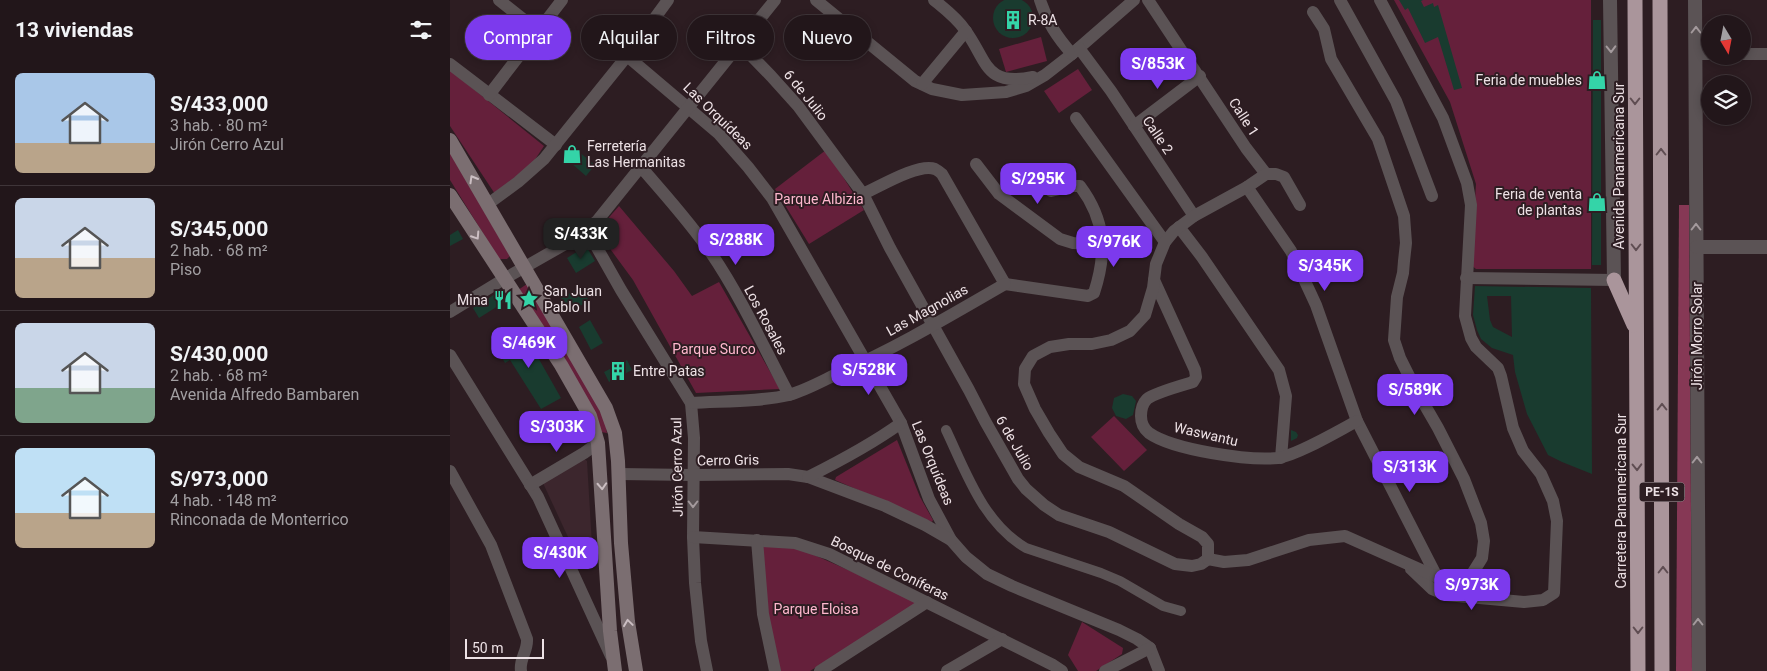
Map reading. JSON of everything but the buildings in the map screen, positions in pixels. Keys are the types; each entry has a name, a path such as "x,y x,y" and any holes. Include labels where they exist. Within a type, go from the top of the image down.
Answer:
{"highway":[{"name":"Avenida Panamericana Sur","path":"1635,0 1636,331"},
{"name":"PE-1S","path":"1660,0 1662,671"},
{"path":"1614,280 1636,331"},
{"name":"Carretera Panamericana Sur","path":"1636,331 1638,671"}],"main road":[{"path":"450,140 606,408 615,433 619,474 621,543 628,622 636,671"},
{"path":"450,195 577,391 595,428 598,443 614,666"}],"street":[{"path":"499,0 518,15"},
{"path":"550,15 562,0"},
{"path":"657,15 668,0"},
{"path":"763,15 775,0"},
{"path":"816,0 915,81 932,89 962,95 1006,92 1026,86 1045,75 1134,0"},
{"path":"934,0 950,5 987,68 998,77 1012,80 1045,75"},
{"name":"Calle 2","path":"1040,0 1046,19 1053,31 1075,51 1134,126 1194,216"},
{"name":"Calle 1","path":"1148,0 1246,148 1266,174"},
{"path":"1340,0 1396,101 1432,196"},
{"path":"1380,0 1443,118 1467,183 1470,205 1465,316 1471,338 1476,347 1498,368 1502,376 1513,428 1523,451 1541,474 1553,501 1557,521 1554,593 1543,600 1524,602 1446,596 1432,589 1402,561"},
{"name":"Avenida Panamericana Sur","path":"1610,0 1614,280"},
{"name":"Jirón Morro Solar","path":"1696,0 1701,39"},
{"path":"1300,204 1284,177 1276,174 1266,174 1247,187 1194,216 1179,227 1165,242 1156,264 1154,280 1144,315 1130,331 1111,340 1092,344 1069,344 1050,347 1033,356 1025,369 1024,384 1035,409 1063,454 1078,467 1124,486 1179,524 1202,537 1208,544 1208,559 1224,562 1248,560 1309,540 1345,536 1354,538 1438,577 1458,578 1472,574 1482,558 1484,541 1481,523 1464,479 1416,390 1400,358 1394,340 1397,297 1403,273 1406,243 1404,216 1378,139 1331,59 1324,28 1313,12"},
{"path":"922,84 966,31"},
{"path":"1751,54 1767,54"},
{"path":"489,95 516,60"},
{"path":"488,204 536,168 624,60"},
{"name":"Las Orquídeas","path":"632,60 719,134 772,198 900,422 928,498 951,540 966,558 987,574 1119,630 1150,648"},
{"path":"450,312 587,230 690,108 728,60"},
{"name":"6 de Julio","path":"756,60 798,106 863,194 890,248 1018,479 1026,489 1059,515 1109,532 1176,564 1192,566 1201,564 1208,559"},
{"path":"450,64 556,145"},
{"name":"Jirón Morro Solar","path":"1699,671 1697,247 1703,65"},
{"path":"1134,126 1200,76"},
{"path":"1076,118 1165,242"},
{"path":"976,164 999,194 1060,239 1073,243 1103,244"},
{"name":"Los Rosales","path":"641,167 674,204 711,253 789,394"},
{"path":"863,194 916,170 936,169 942,174 1005,284 1092,296 1098,280 1103,244 1100,224 1091,201 1080,186 1051,191"},
{"path":"1247,187 1290,251 1316,306 1358,421 1438,577"},
{"path":"1179,227 1280,370 1286,396 1281,458"},
{"name":"Jirón Cerro Azul","path":"587,230 621,290 691,403 694,438 693,537 697,611 705,671"},
{"path":"1697,247 1767,247"},
{"path":"1466,278 1614,280"},
{"name":"Waswantu","path":"1154,280 1195,370 1196,377 1193,382 1148,398 1142,405 1141,419 1143,426 1148,432 1182,447 1242,458 1281,458 1293,454 1358,421"},
{"name":"Las Magnolias","path":"691,403 771,398 789,394 865,362 1005,284"},
{"path":"450,355 538,497 614,666"},
{"path":"808,477 875,441 900,422"},
{"path":"946,430 969,481 989,515 1015,542 1032,550 1101,573 1120,581 1163,606 1182,611"},
{"path":"530,485 598,443"},
{"path":"450,471 490,545 527,639 528,647 523,656 520,671"},
{"name":"Cerro Gris","path":"619,474 693,476 788,474 808,477 885,506 951,540"},
{"name":"Bosque de Coníferas","path":"693,537 795,543 829,554 1054,665 1062,671"},
{"path":"757,540 763,614 775,671"},
{"path":"820,671 927,602"},
{"path":"947,671 1002,639"},
{"path":"1105,671 1150,648 1159,671"}],"shaded area":[{"path":"1679,205 1689,205 1692,671 1676,671"},
{"path":"584,459 587,461 592,545 574,550 543,483"}],"green space":[{"path":"1394,0 1591,0 1591,269 1476,269 1471,265 1476,184 1450,102"},
{"path":"1041,37 1047,61 1006,72 999,49"},
{"path":"1078,69 1092,90 1059,113 1044,91"},
{"path":"450,70 544,146 532,164 495,194 450,126"},
{"name":"Parque Albizia","path":"826,150 864,210 809,244 775,189"},
{"path":"450,153 510,256 507,259 499,259 450,180"},
{"name":"Parque Surco","path":"619,206 674,271 692,296 719,282 780,389 696,393 633,280 597,231"},
{"path":"527,284 593,396 605,422 607,433 601,432 518,290"},
{"path":"1114,416 1147,450 1124,471 1091,437"},
{"path":"897,440 920,497 933,520 932,522 835,480 836,477"},
{"name":"Parque Eloisa","path":"762,546 796,547 921,602 810,671 779,671 771,642"},
{"path":"1082,622 1123,648 1122,654 1096,671 1078,671 1068,655"}],"place":[{"name":"R-8A","path":"1013,20"},
{"name":"Feria de muebles","path":"1597,80"},
{"name":"Ferretería Las Hermanitas","path":"572,154"},
{"name":"Feria de venta de plantas","path":"1597,202"},
{"name":"San Juan Pablo II","path":"529,299"},
{"name":"Mina","path":"503,300"},
{"name":"Entre Patas","path":"618,371"}]}
